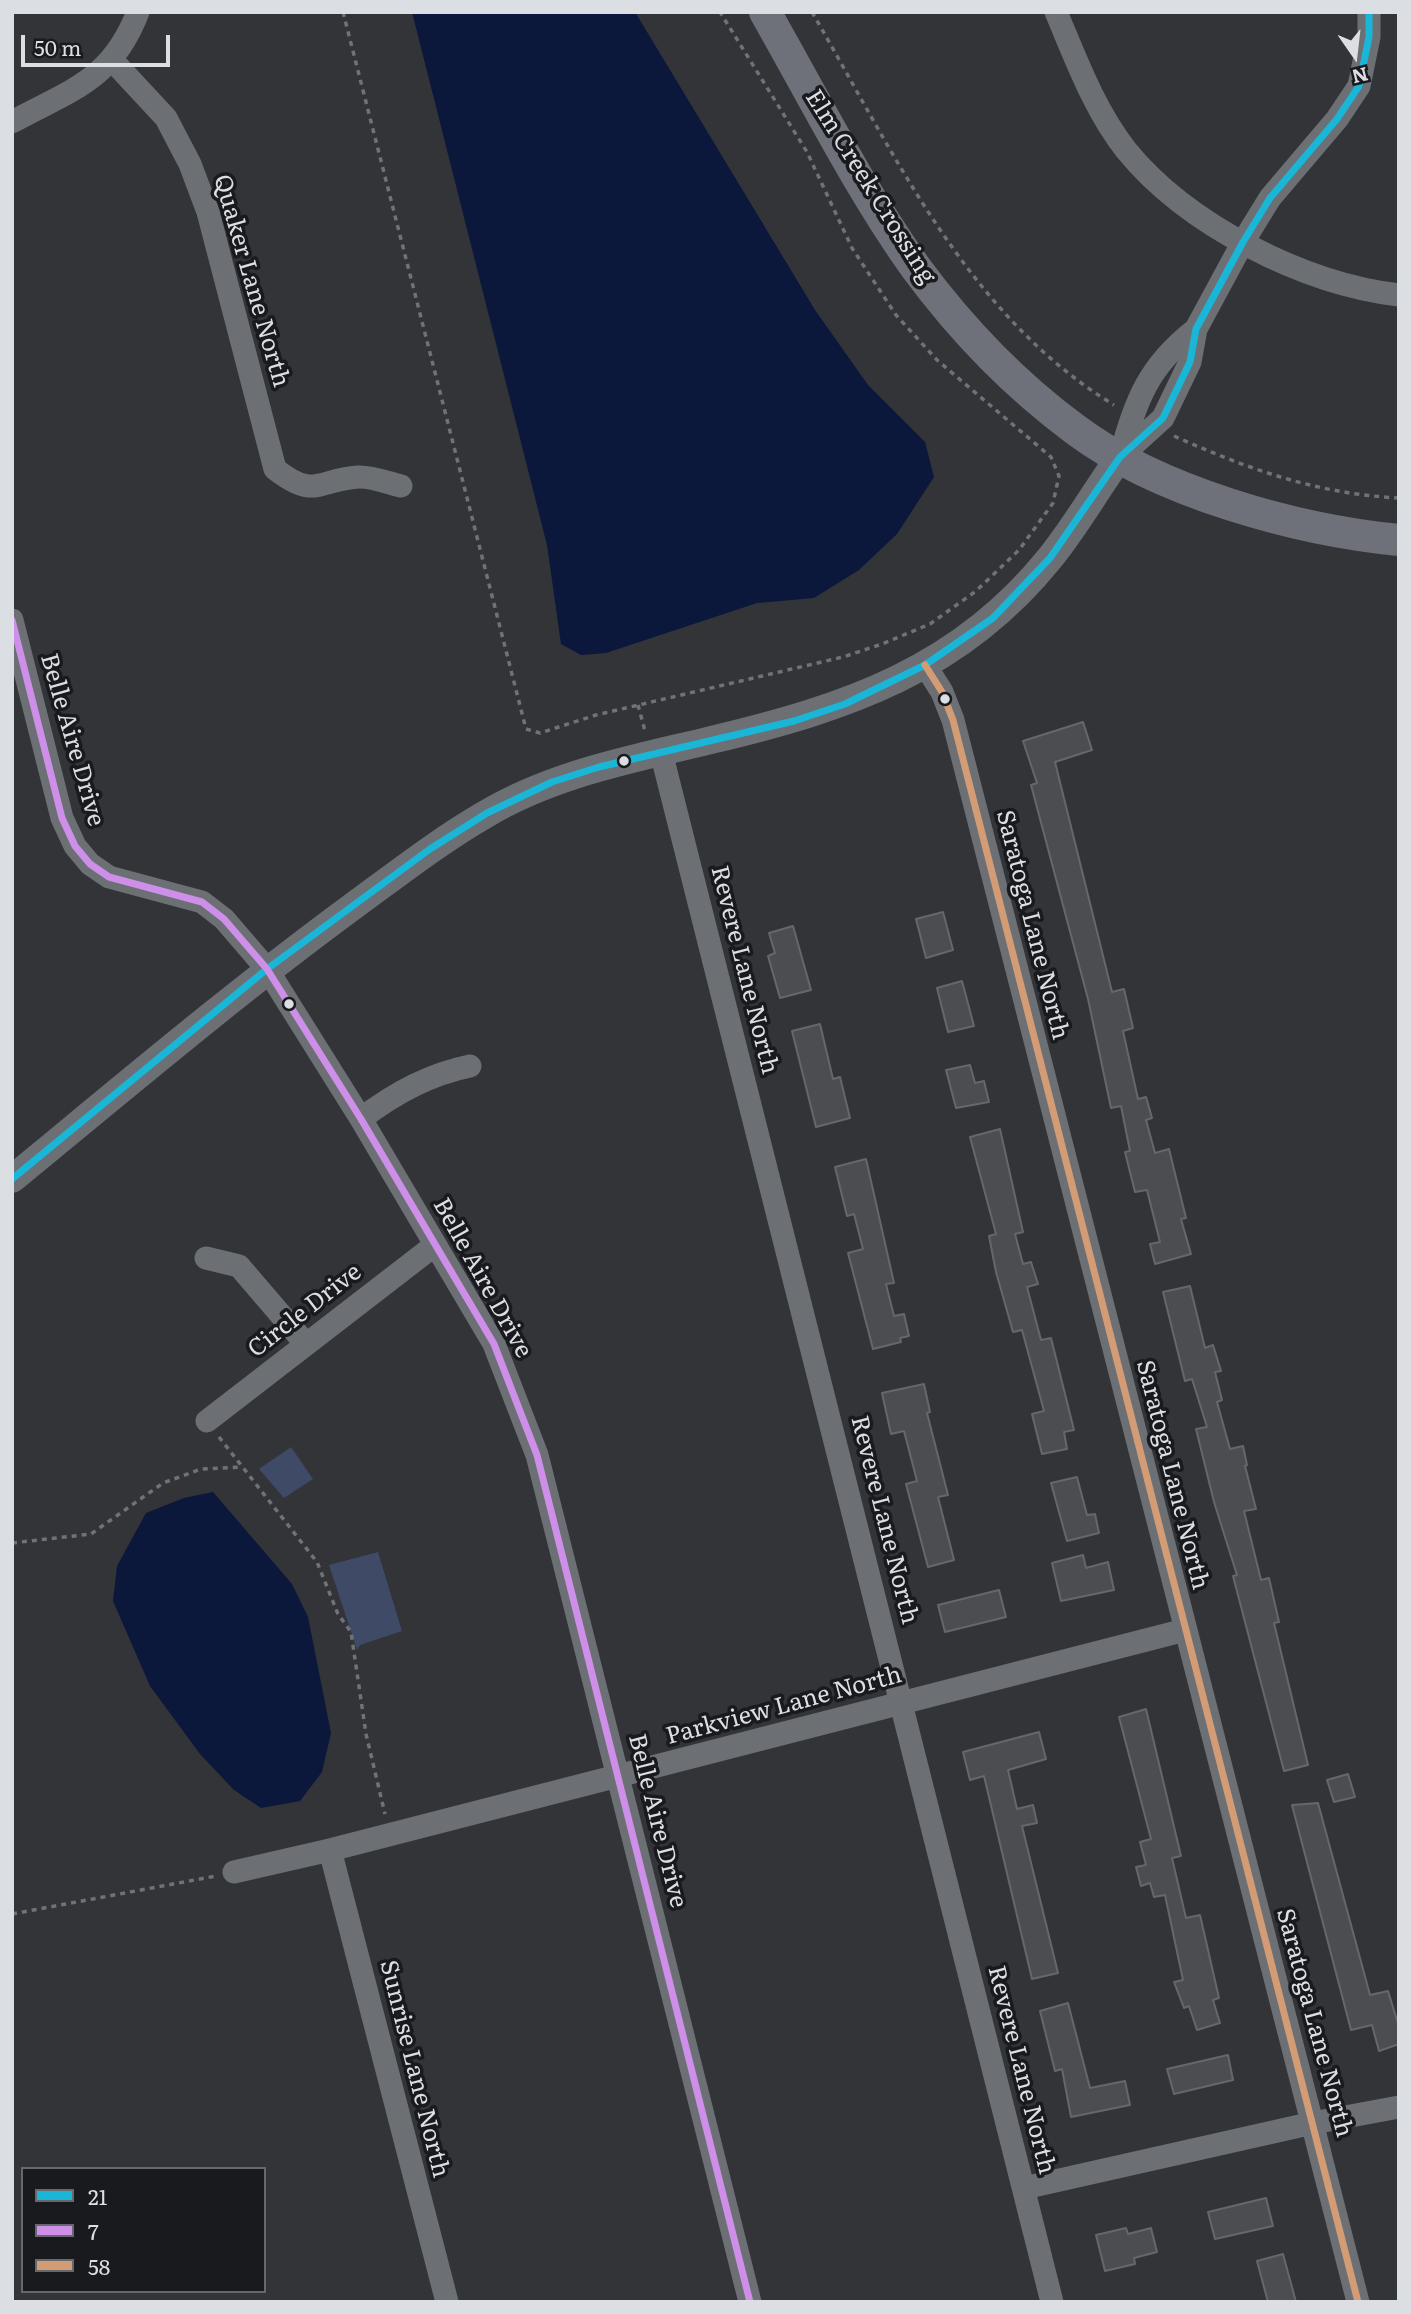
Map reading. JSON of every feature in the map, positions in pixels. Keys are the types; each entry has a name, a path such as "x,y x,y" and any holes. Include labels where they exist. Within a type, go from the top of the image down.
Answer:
{"main road":[{"name":"Elm Creek Crossing","path":"765,12 876,206 938,297 985,350 1035,397 1076,430 1120,457 1190,488 1262,513 1338,532 1399,540"}],"street":[{"path":"12,122 85,84 113,61 138,12"},
{"path":"1056,12 1096,103 1127,150 1172,194 1243,242 1301,272 1372,292 1399,295"},
{"path":"12,1179 267,969 430,849 487,813 552,782 820,712 884,687 959,644 1024,588 1078,521 1120,457 1163,418 1190,362 1196,329 1243,242 1270,198 1337,119 1359,86 1370,37 1369,12"},
{"name":"Quaker Lane North","path":"113,61 166,118 190,164 208,212 275,469 291,482 311,488 359,476 401,486"},
{"name":"Belle Aire Drive","path":"12,620 62,818 75,846 90,864 109,877 202,902 223,919 267,969 361,1119 494,1344 537,1455 750,2302"},
{"name":"Saratoga Lane North","path":"925,665 942,692 953,720 1358,2302"},
{"name":"Revere Lane North","path":"662,752 1052,2302"},
{"path":"361,1119 382,1102 445,1071 470,1066"},
{"name":"Circle Drive","path":"207,1421 435,1245"},
{"path":"206,1258 239,1266 305,1343"},
{"name":"Parkview Lane North","path":"234,1871 330,1850 1185,1630"},
{"name":"Sunrise Lane North","path":"330,1850 447,2302"},
{"path":"1024,2188 1313,2123 1399,2107"}],"path":[{"path":"343,12 526,729 540,733 596,715 843,656 882,644 930,624 976,591 1019,550 1053,503 1058,490 1059,477 1051,457 937,360 896,315 852,248 807,152 720,12"},
{"path":"812,12 916,192 960,261 1019,329 1063,368 1112,404"},
{"path":"1173,435 1244,467 1329,490 1399,498"},
{"path":"207,1421 317,1562 338,1614 351,1632 366,1734 390,1833"},
{"path":"12,1543 91,1534 163,1483 201,1469 241,1467"},
{"path":"12,1914 124,1892 183,1885 234,1871"}],"shaded area":[{"path":"412,12 635,12 815,310 868,385 925,442 934,477 897,534 859,570 814,598 757,603 606,653 581,655 561,644 547,545"},
{"path":"291,1447 313,1479 284,1498 259,1469"},
{"path":"213,1492 292,1584 308,1617 331,1733 322,1772 300,1801 261,1808 234,1790 200,1754 150,1686 113,1601 117,1566 146,1513 184,1498"},
{"path":"378,1552 402,1631 360,1645 357,1650 329,1565"}],"building":[{"path":"1083,722 1092,750 1055,762 1112,992 1124,989 1133,1028 1123,1031 1138,1099 1146,1097 1152,1118 1146,1120 1155,1153 1169,1149 1186,1218 1181,1219 1191,1254 1155,1264 1150,1244 1160,1242 1147,1190 1135,1192 1125,1152 1130,1151 1121,1106 1111,1108 1088,999 1031,785 1037,783 1023,741"},
{"path":"943,912 953,950 926,958 916,919"},
{"path":"793,926 811,990 780,998 768,956 775,953 769,933"},
{"path":"962,981 974,1026 948,1032 937,988"},
{"path":"820,1024 833,1079 840,1077 850,1118 816,1127 792,1031"},
{"path":"970,1065 975,1083 984,1081 989,1102 956,1108 946,1070"},
{"path":"1000,1129 1023,1232 1015,1234 1023,1264 1031,1262 1038,1284 1027,1287 1041,1340 1051,1338 1074,1430 1064,1432 1067,1449 1042,1454 1032,1414 1044,1411 1022,1330 1013,1332 996,1272 989,1236 996,1234 970,1137"},
{"path":"866,1159 894,1283 886,1284 894,1316 904,1314 909,1336 900,1338 901,1342 873,1349 848,1253 863,1249 854,1214 847,1216 835,1167"},
{"path":"1190,1286 1205,1348 1213,1345 1221,1371 1215,1372 1222,1400 1217,1402 1230,1449 1243,1446 1256,1509 1244,1511 1261,1580 1269,1578 1279,1622 1274,1623 1308,1765 1284,1771 1233,1576 1237,1575 1214,1502 1196,1429 1207,1427 1192,1379 1185,1381 1163,1292"},
{"path":"924,1384 930,1412 927,1413 948,1495 938,1497 954,1560 928,1567 906,1484 917,1481 904,1431 891,1434 882,1393"},
{"path":"1077,1477 1087,1515 1095,1514 1099,1533 1067,1541 1051,1483"},
{"path":"1083,1555 1086,1568 1108,1562 1114,1590 1061,1601 1052,1563"},
{"path":"999,1590 1006,1617 945,1632 938,1605"},
{"path":"1146,1709 1181,1856 1172,1858 1186,1918 1200,1915 1219,1998 1213,2000 1220,2023 1197,2030 1189,2006 1184,2008 1174,1982 1183,1980 1165,1895 1154,1897 1150,1883 1141,1886 1136,1867 1146,1865 1140,1842 1151,1839 1119,1717"},
{"path":"1039,1732 1046,1759 1008,1770 1017,1809 1033,1805 1037,1823 1022,1826 1058,1973 1032,1979 984,1776 970,1780 963,1752"},
{"path":"1348,1774 1355,1797 1334,1802 1327,1780"},
{"path":"1318,1803 1370,1995 1388,1991 1399,2027 1399,2044 1379,2051 1372,2025 1351,2030 1292,1805"},
{"path":"1068,2003 1090,2088 1125,2081 1130,2105 1071,2117 1062,2069 1055,2071 1040,2011"},
{"path":"1228,2055 1233,2080 1174,2094 1167,2069"},
{"path":"1266,2198 1273,2226 1215,2239 1208,2212"},
{"path":"1126,2228 1128,2234 1151,2228 1157,2252 1134,2258 1135,2264 1105,2271 1096,2235"},
{"path":"1283,2254 1296,2302 1268,2302 1257,2261"}],"transit line":[{"name":"21","path":"12,1179 267,969 430,849 487,813 552,782 599,767 794,721 845,704 925,665 993,618 1050,558 1120,457 1163,418 1190,362 1196,329 1243,242 1270,198 1337,119 1359,86 1369,37 1369,12"},
{"name":"7","path":"12,620 62,818 75,846 90,864 109,877 202,902 224,919 267,969 361,1119 494,1344 537,1455 750,2302"},
{"name":"58","path":"925,665 942,692 953,720 1358,2302"}]}
